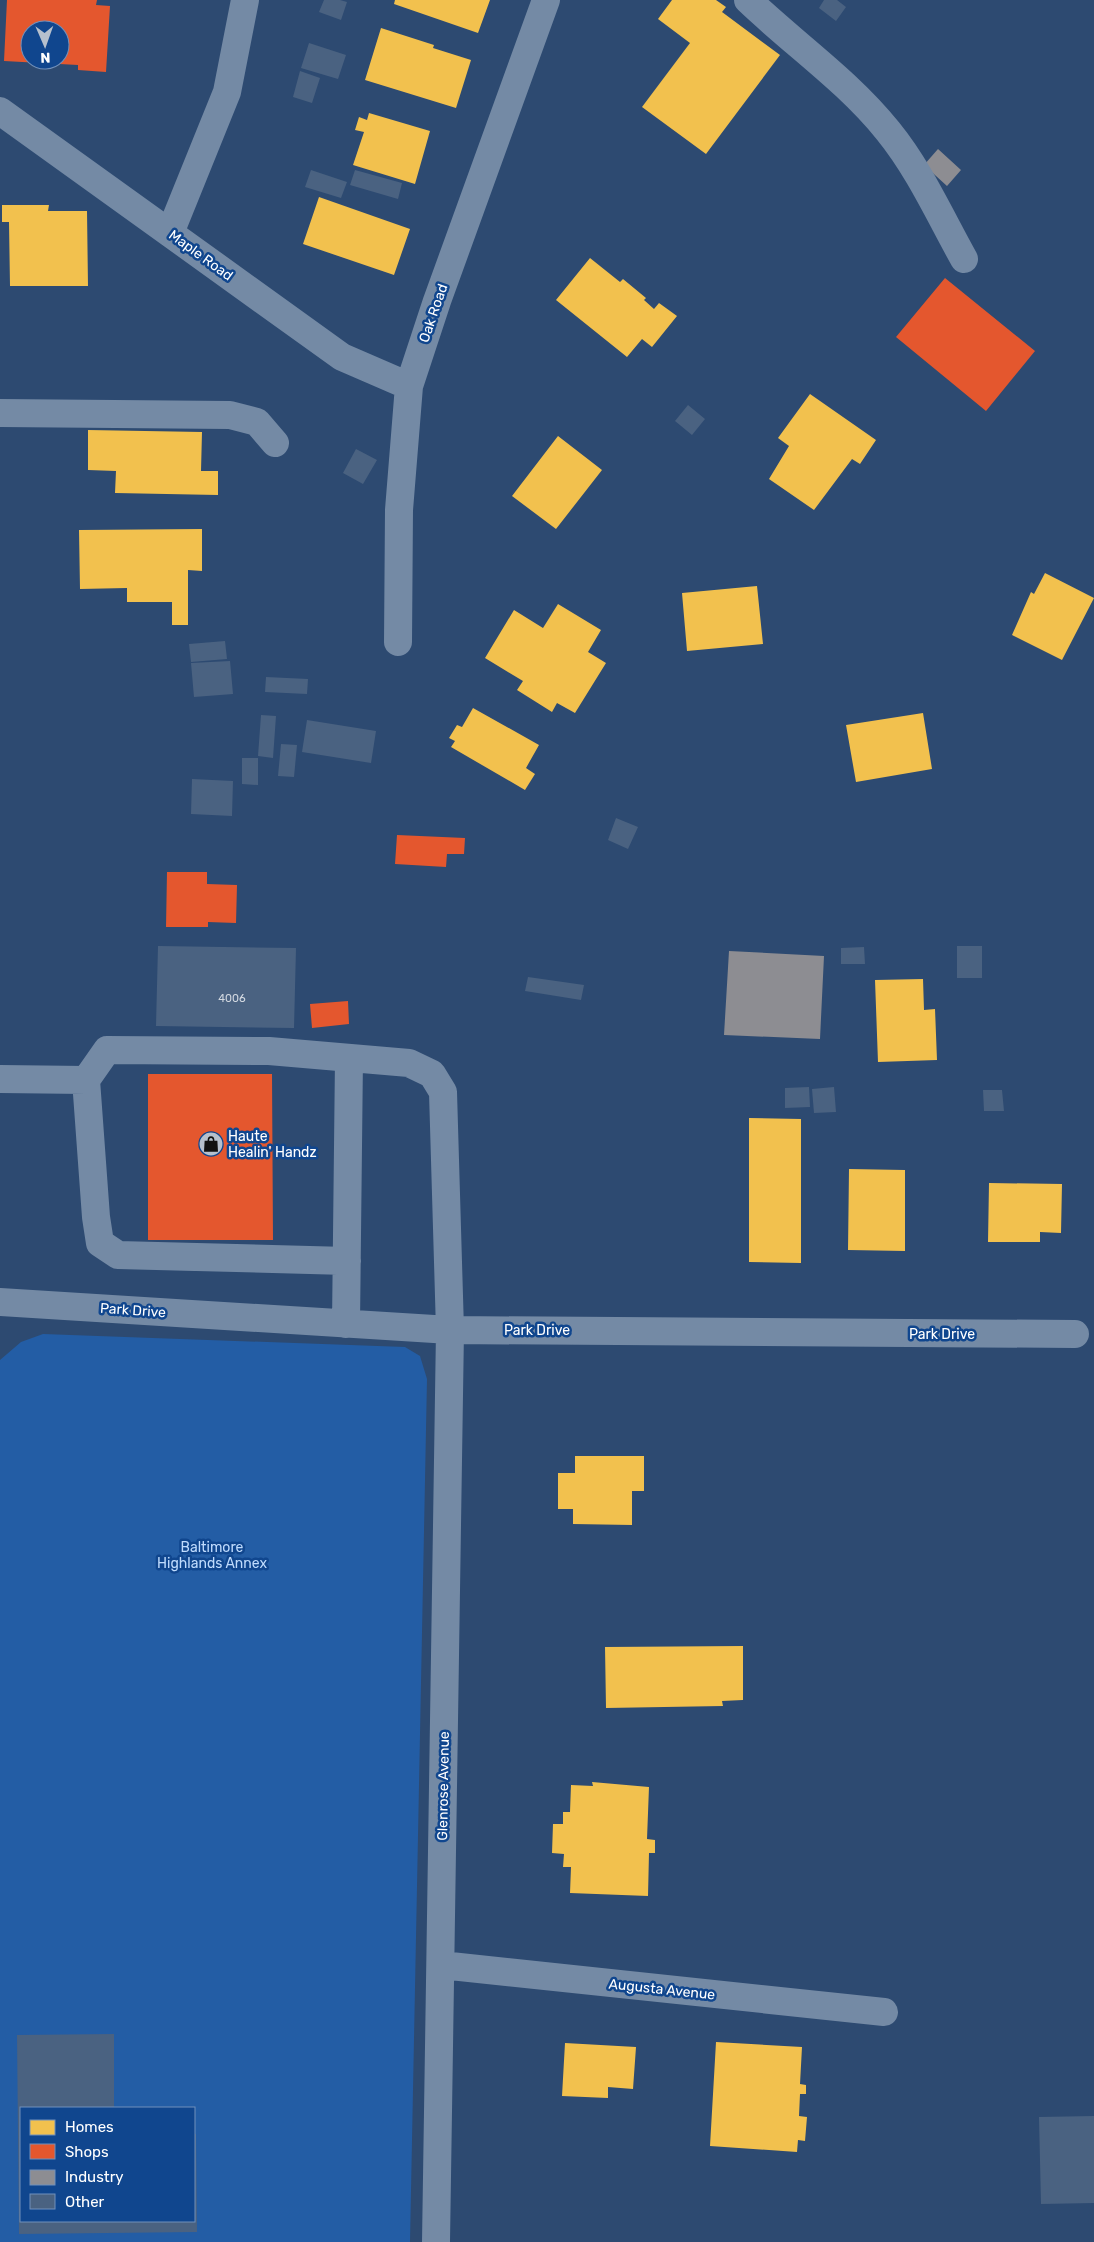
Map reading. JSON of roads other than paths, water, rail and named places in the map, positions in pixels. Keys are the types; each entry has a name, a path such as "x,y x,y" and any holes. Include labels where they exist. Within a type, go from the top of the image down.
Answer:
{"street":[{"path":"170,233 227,92 245,0"},
{"name":"Oak Road","path":"398,642 399,510 409,386 437,301 546,0"},
{"path":"748,0 837,78 888,131 918,175 964,259"},
{"name":"Maple Road","path":"0,111 342,357 409,386"},
{"path":"0,413 230,416 257,422 275,443"},
{"name":"Glenrose Avenue","path":"86,1080 107,1050 269,1052 408,1063 432,1074 443,1092 450,1330 436,2242"},
{"path":"346,1324 349,1058"},
{"path":"0,1079 86,1080 96,1217 100,1244 118,1255 347,1260"},
{"name":"Park Drive","path":"0,1302 450,1330 1075,1334"},
{"name":"Augusta Avenue","path":"441,1966 884,2012"}],"place":[{"name":"Haute Healin' Handz","path":"211,1144"}],"park label":[{"name":"Baltimore Highlands Annex","path":"212,1555"}]}
